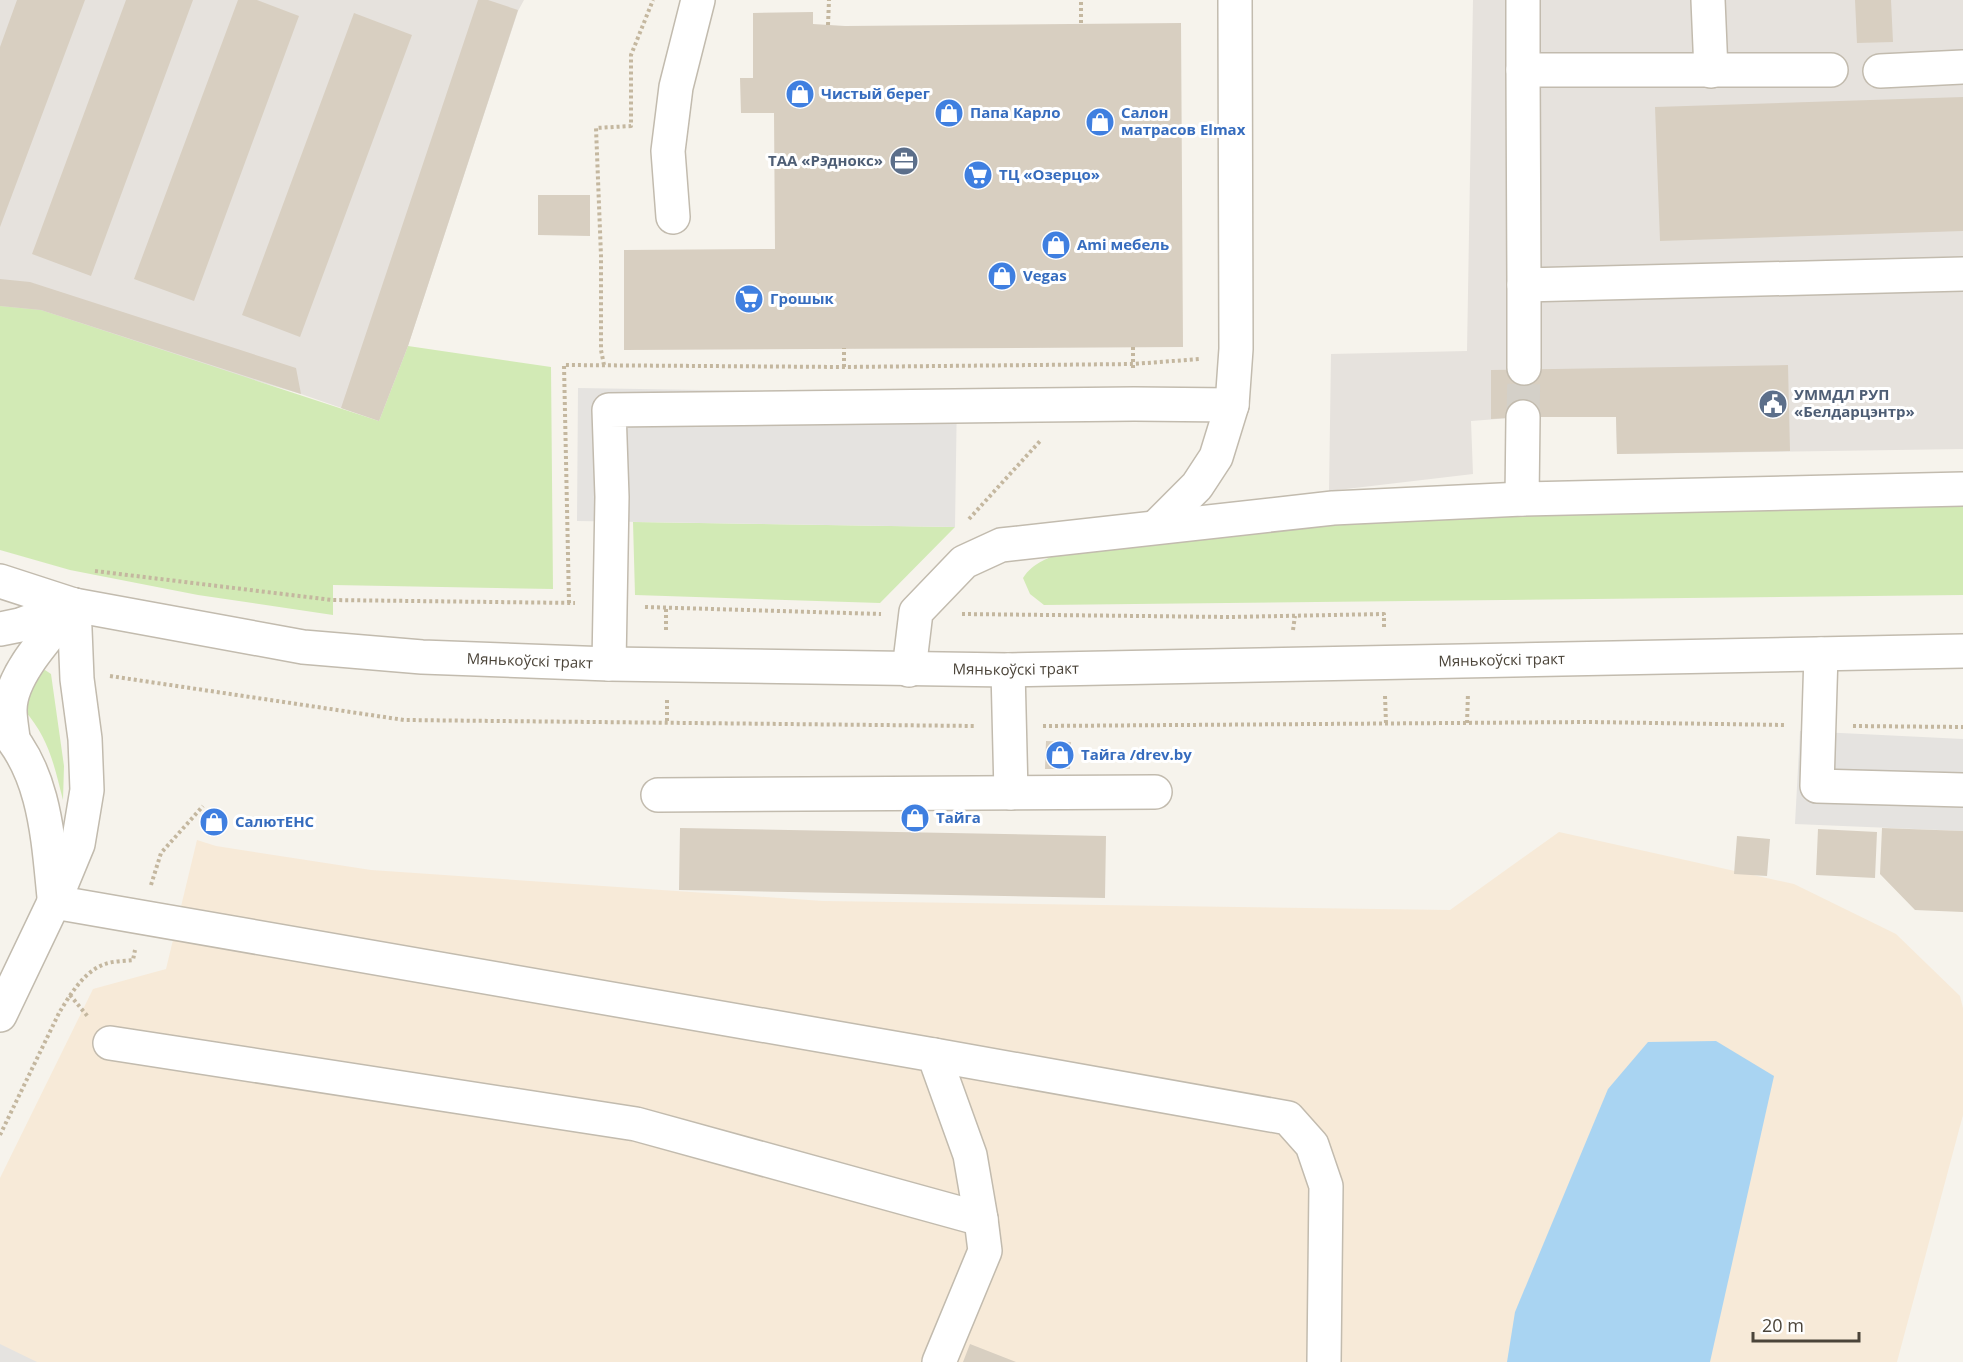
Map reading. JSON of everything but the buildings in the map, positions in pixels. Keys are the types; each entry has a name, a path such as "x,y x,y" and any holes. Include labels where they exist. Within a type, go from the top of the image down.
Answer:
{"street":[{"path":"673,217 668,151 676,87 698,0"},
{"path":"1156,527 1197,486 1216,457 1232,405 1236,349 1235,0"},
{"path":"1523,0 1524,368"},
{"path":"1708,0 1711,70"},
{"path":"1880,72 1963,67"},
{"path":"1523,70 1831,70"},
{"path":"1524,285 1963,274"},
{"path":"609,664 612,496 609,410 1232,405"},
{"path":"1522,499 1523,417"},
{"path":"909,670 915,614 964,562 1001,545 1333,508 1522,499 1963,489"},
{"name":"Мянькоўскі тракт","path":"0,582 74,604 303,647 422,657 609,664 1008,670 1963,651"},
{"path":"0,629 20,625 74,604"},
{"path":"54,902 46,823 36,787 7,732 15,691 26,665 74,604"},
{"path":"0,1015 54,902 78,844 87,790 77,679 74,604"},
{"path":"1821,654 1817,786 1963,790"},
{"path":"1008,670 1011,793"},
{"path":"658,795 1155,792"},
{"path":"54,902 1288,1118 1312,1145 1326,1186 1324,1362"},
{"path":"110,1043 636,1124 981,1219"},
{"path":"934,1055 970,1155 985,1251 939,1362"}],"path":[{"path":"604,365 601,350 601,256 596,128 631,126 631,55 653,0"},
{"path":"828,0 828,25"},
{"path":"1081,0 1081,23"},
{"path":"1133,347 1134,404"},
{"path":"844,348 844,367"},
{"path":"569,603 564,365 844,367 1133,364 1200,359"},
{"path":"964,525 1044,437"},
{"path":"89,570 332,600 569,603 610,607 915,614 1229,617"},
{"path":"161,853 203,806"},
{"path":"0,1135 70,995 90,972 104,964 133,960"}],"shaded area":[{"path":"0,0 524,0 518,11 408,346 379,421 301,394 0,306"},
{"path":"1473,0 1963,0 1963,449 1617,454 1616,417 1523,417 1471,421 1473,474 1329,491 1331,354 1467,351"},
{"path":"578,388 957,394 955,527 577,521"},
{"path":"1800,731 1963,739 1963,831 1795,824"},
{"path":"1559,832 1794,884 1896,934 1960,996 1963,1008 1963,1115 1897,1362 0,1362 0,1178 93,989 166,969 197,840 216,846 371,870 823,901 1450,910"},
{"path":"0,1344 37,1362 0,1362"}],"green space":[{"path":"0,306 41,310 379,421 408,346 551,367 553,589 333,585 333,615 198,595 70,570 0,550"},
{"path":"1963,501 1963,595 1044,605 1030,594 1023,578 1037,564 1066,550 1363,519"},
{"path":"633,522 955,527 880,603 635,595"},
{"path":"45,670 51,674 64,766 63,800 45,742 24,710 39,672"}],"water":[{"path":"1716,1041 1774,1076 1710,1362 1507,1362 1515,1312 1608,1089 1648,1042"}],"tunnel":[{"path":"1523,417 1524,368"}],"place":[{"name":"Чистый берег","path":"800,94"},
{"name":"Папа Карло","path":"949,113"},
{"name":"Салон матрасов Elmax","path":"1100,122"},
{"name":"ТАА «Рэднокс»","path":"904,161"},
{"name":"ТЦ «Озерцо»","path":"978,175"},
{"name":"Ami мебель","path":"1056,245"},
{"name":"Vegas","path":"1002,276"},
{"name":"Грошык","path":"749,299"},
{"name":"УММДЛ РУП «Белдарцэнтр»","path":"1773,404"},
{"name":"Тайга /drev.by","path":"1060,755"},
{"name":"Тайга","path":"915,818"},
{"name":"СалютЕНС","path":"214,822"}]}
